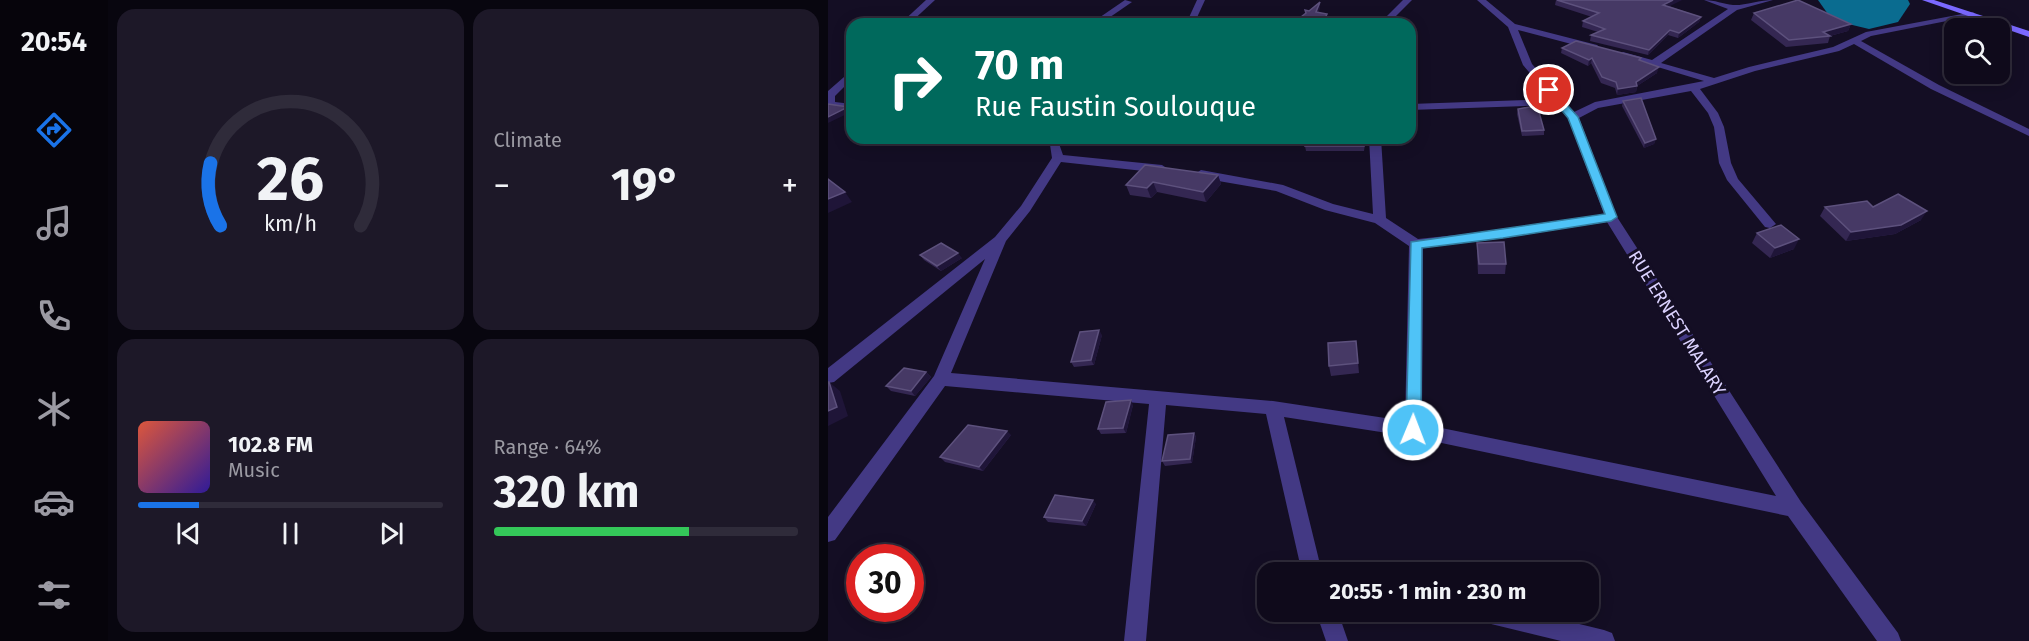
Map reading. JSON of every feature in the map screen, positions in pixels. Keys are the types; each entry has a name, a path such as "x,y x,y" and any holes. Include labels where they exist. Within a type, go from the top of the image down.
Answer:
{"main road":[{"path":"1926,0 2029,34"}],"street":[{"path":"911,18 931,0"},
{"path":"1193,18 1201,0"},
{"path":"1389,18 1408,0"},
{"name":"RUE ERNEST MALARY","path":"1481,0 1512,26 1528,65 1573,117 1611,217 1794,508 1890,641"},
{"path":"1708,0 1734,9"},
{"path":"1654,63 1734,9 1769,0"},
{"path":"1103,18 1128,2"},
{"path":"1573,117 1604,102 1694,88 1752,69 1836,50 1861,35 1973,15"},
{"path":"1512,26 1603,50"},
{"path":"1861,35 1935,87 2029,134"},
{"path":"1614,52 1713,81"},
{"path":"846,79 830,95 830,104 846,106"},
{"path":"1694,88 1713,112 1719,128 1725,163 1733,180 1770,224"},
{"path":"1416,107 1560,102"},
{"path":"1053,144 1058,158"},
{"path":"1375,144 1380,220"},
{"path":"1058,158 1171,170"},
{"path":"828,377 1000,240 1026,208 1058,158"},
{"path":"1193,173 1279,188 1329,207 1380,220 1416,244 1503,234 1611,217"},
{"path":"828,533 941,379 1000,240"},
{"path":"1413,430 1416,244"},
{"path":"941,379 1273,408 1413,430 1794,508"},
{"path":"1135,641 1158,398"},
{"path":"1273,408 1316,562"},
{"path":"1330,622 1337,641"},
{"path":"1527,622 1604,641"}],"building":[{"path":"1557,0 1673,0 1663,5 1701,17 1679,33 1670,30 1649,50 1591,35 1605,29 1583,21 1599,13"},
{"path":"1798,0 1851,24 1823,32 1830,36 1789,40 1754,13"},
{"path":"1320,2 1316,12 1327,14 1325,18 1300,18 1306,13 1305,10 1309,11"},
{"path":"1576,41 1641,58 1639,60 1659,67 1636,82 1637,86 1618,89 1616,82 1602,77 1592,58 1589,60 1562,48"},
{"path":"1641,98 1656,139 1645,143 1623,101"},
{"path":"828,104 846,107 846,108 828,117"},
{"path":"1535,106 1544,130 1522,131 1518,109"},
{"path":"1306,144 1364,144 1364,146 1305,146"},
{"path":"1145,165 1218,175 1203,192 1153,182 1147,188 1126,185"},
{"path":"828,179 845,192 828,199"},
{"path":"1898,194 1927,211 1901,225 1851,232 1825,207 1867,201 1873,207"},
{"path":"1781,225 1799,239 1775,248 1757,233"},
{"path":"1504,242 1506,264 1479,264 1477,243"},
{"path":"941,243 958,253 937,266 920,255"},
{"path":"1099,330 1091,360 1071,362 1080,332"},
{"path":"1356,341 1358,363 1329,366 1328,343"},
{"path":"904,368 926,372 911,391 886,386"},
{"path":"828,382 837,407 828,411"},
{"path":"1131,400 1123,428 1098,429 1106,402"},
{"path":"968,425 1007,431 979,467 940,457"},
{"path":"1194,433 1190,459 1162,461 1168,435"},
{"path":"1055,495 1093,500 1082,521 1044,517"}],"runway":[{"path":"1859,0 1869,4"}],"route":[{"path":"1413,430 1416,244 1503,234 1611,217 1573,117 1549,90"}]}
